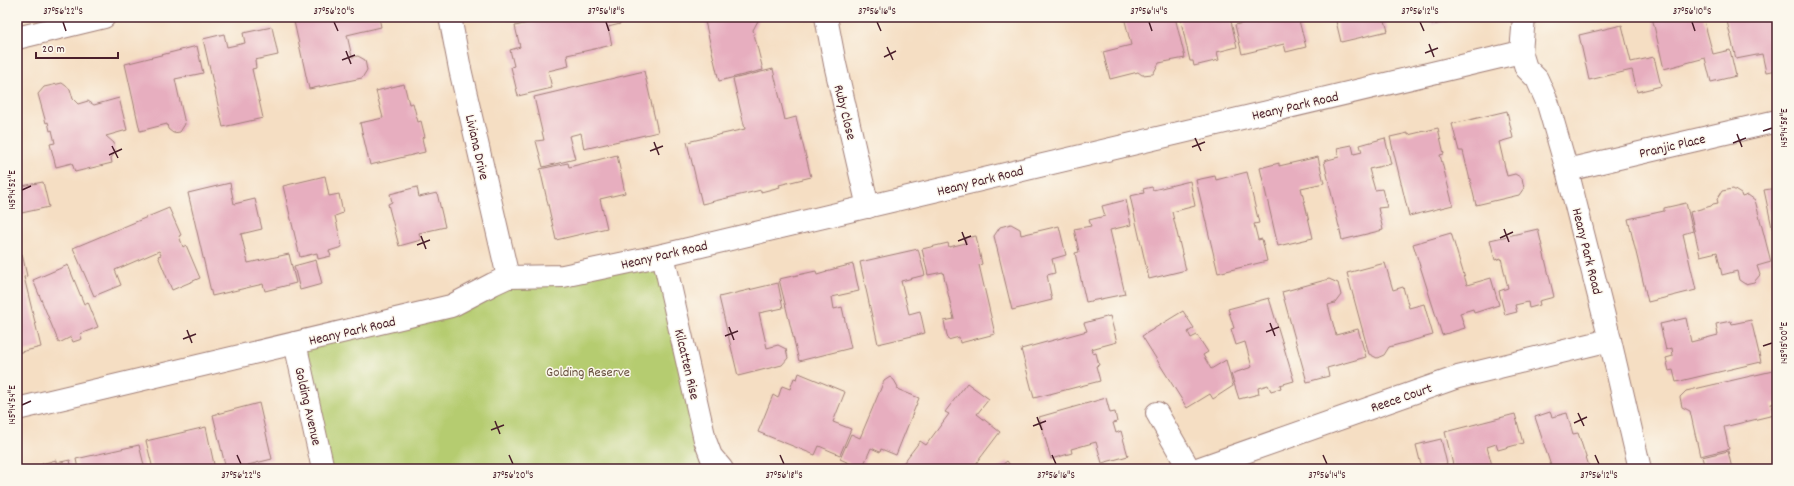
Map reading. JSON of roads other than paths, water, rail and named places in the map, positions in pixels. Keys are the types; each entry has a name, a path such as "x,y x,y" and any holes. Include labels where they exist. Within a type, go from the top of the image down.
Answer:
{"street":[{"path":"17,38 104,17"},
{"name":"Liviana Drive","path":"450,17 460,69 508,277"},
{"name":"Ruby Close","path":"826,17 835,64 868,206"},
{"path":"1521,52 1524,17"},
{"name":"Heany Park Road","path":"17,409 451,306 508,277 563,276 663,255 1521,52 1526,68 1537,79 1548,104 1567,170 1610,340 1640,469"},
{"name":"Pranjic Place","path":"1567,170 1777,121"},
{"name":"Kilcatten Rise","path":"663,255 705,440 711,456 720,468"},
{"name":"Reece Court","path":"1197,469 1458,378 1610,340"},
{"name":"Golding Avenue","path":"295,344 323,469"},
{"path":"1157,413 1189,469"}],"park label":[{"name":"Golding Reserve","path":"588,371"}]}
